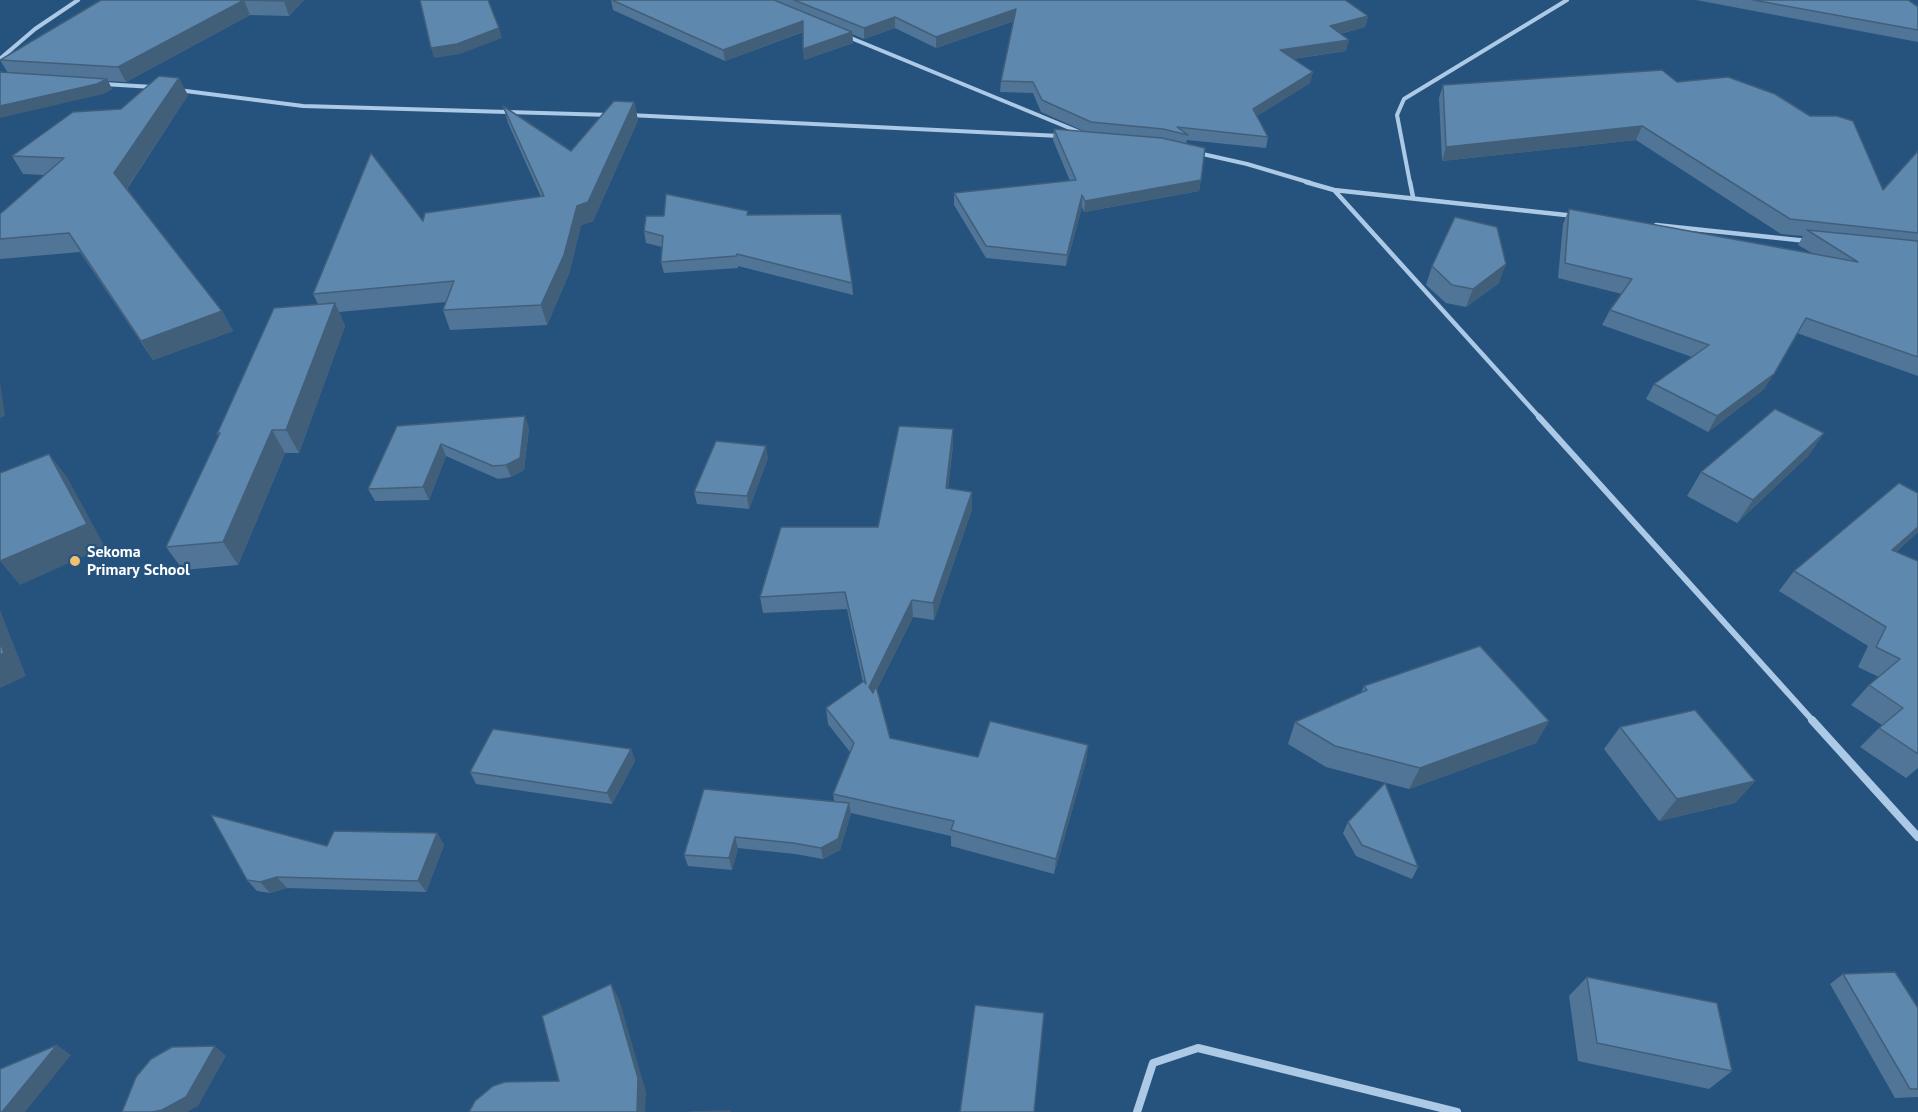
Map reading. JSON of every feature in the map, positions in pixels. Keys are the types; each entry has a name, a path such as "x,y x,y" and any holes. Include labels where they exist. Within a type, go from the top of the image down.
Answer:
{"street":[{"path":"0,58 35,29 78,0"},
{"path":"1413,197 1397,115 1404,99 1567,0"},
{"path":"623,115 1093,138 846,36"},
{"path":"92,84 162,88"},
{"path":"173,89 303,106 612,115"},
{"path":"1193,152 1247,164 1334,190 1587,217"},
{"path":"1334,190 1918,837"},
{"path":"1645,224 1811,242"},
{"path":"1137,1112 1153,1063 1198,1048 1457,1112"}],"building":[{"path":"101,0 244,0 118,67 0,60"},
{"path":"420,0 488,0 499,28 457,44 431,48"},
{"path":"612,0 774,0 852,32 803,49 803,21 723,50"},
{"path":"794,0 1345,0 1368,16 1330,26 1349,40 1280,50 1313,72 1253,109 1268,137 1177,127 1188,135 1163,129 1091,122 1042,100 1033,82 1001,81 1016,9 936,37 895,17 864,28"},
{"path":"1753,0 1908,0 1918,7 1918,30"},
{"path":"1662,70 1677,82 1728,77 1775,94 1810,116 1837,116 1853,121 1883,190 1918,151 1918,233 1790,219 1642,126 1446,147 1443,85"},
{"path":"0,72 107,79 97,84 0,106"},
{"path":"159,76 179,78 114,173 222,311 141,341 69,233 0,239 0,214 64,158 12,156 73,112 121,109"},
{"path":"614,101 634,102 588,202 577,206 564,255 541,305 443,310 454,281 313,294 371,153 423,221 425,213 544,196 503,106 571,151"},
{"path":"1054,129 1162,138 1205,148 1201,180 1085,201 1082,195 1067,255 986,246 954,193 1076,180"},
{"path":"666,194 748,211 747,215 841,214 852,283 737,254 736,256 661,262 663,236 644,231 646,216 664,216"},
{"path":"1569,209 1858,262 1807,230 1918,241 1918,357 1806,318 1774,374 1717,416 1654,384 1709,345 1610,310 1632,279 1565,263"},
{"path":"1455,217 1497,227 1506,264 1473,289 1452,285 1432,266"},
{"path":"335,303 286,430 272,430 223,542 166,547 220,433 217,434 274,308"},
{"path":"1775,409 1824,433 1753,500 1701,472"},
{"path":"525,416 520,458 506,465 493,466 441,444 423,487 368,489 397,426"},
{"path":"899,426 953,429 946,488 972,492 933,603 912,600 869,687 873,693 876,686 890,738 978,757 990,721 1088,745 1056,859 951,830 954,821 833,794 854,743 826,708 864,681 866,684 845,592 760,597 781,527 878,527"},
{"path":"716,441 766,446 747,496 694,492"},
{"path":"49,454 87,524 0,561 0,473"},
{"path":"1899,483 1918,493 1918,527 1892,550 1918,561 1918,754 1879,728 1903,708 1869,685 1900,659 1876,647 1886,627 1794,571"},
{"path":"0,642 4,653 0,655"},
{"path":"1480,646 1549,721 1420,768 1335,746 1295,722 1367,690 1364,686"},
{"path":"1695,710 1755,781 1677,799 1620,727"},
{"path":"493,729 631,749 607,793 470,772"},
{"path":"1385,783 1418,867 1362,845 1348,822"},
{"path":"704,789 849,803 838,839 821,848 735,837 729,858 684,855"},
{"path":"211,815 327,846 334,831 437,833 418,881 277,877 260,882 247,880"},
{"path":"1895,972 1918,1008 1918,1089 1910,1089 1843,974"},
{"path":"1587,977 1717,1003 1732,1071 1597,1043"},
{"path":"611,984 638,1078 637,1112 469,1112 475,1101 493,1086 505,1082 559,1081 542,1016"},
{"path":"975,1005 1044,1013 1034,1112 960,1112"},
{"path":"57,1045 2,1112 0,1112 0,1069"},
{"path":"215,1046 186,1097 162,1110 122,1112 136,1077 151,1059 172,1047"}],"place":[{"name":"Sekoma Primary School","path":"75,561"}]}
